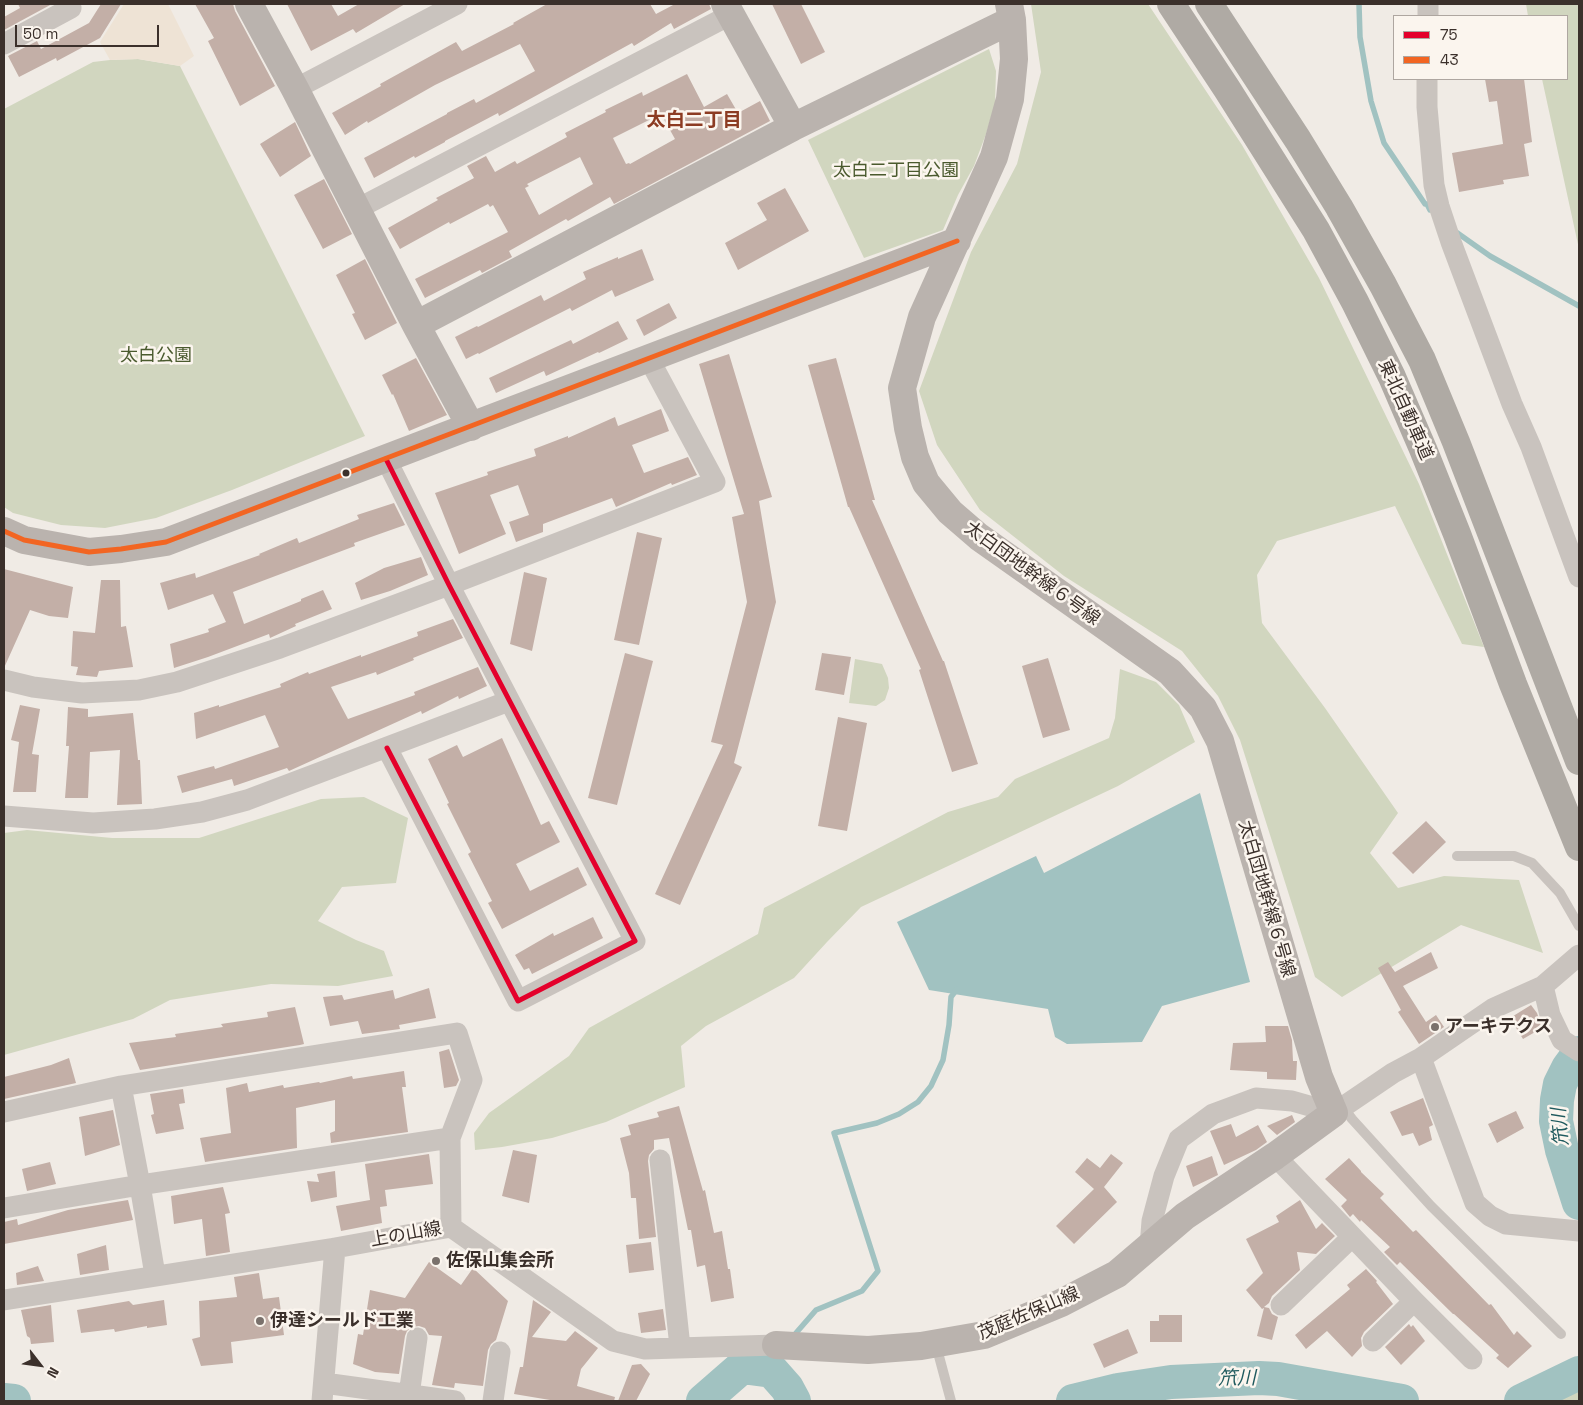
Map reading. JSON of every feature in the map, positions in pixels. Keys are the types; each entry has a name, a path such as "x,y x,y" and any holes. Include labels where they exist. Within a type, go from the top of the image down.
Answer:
{"highway":[{"name":"東北自動車道","path":"1171,4 1228,89 1316,230 1355,302 1392,377 1424,449 1513,684 1579,847"},
{"name":"東北自動車道","path":"1209,4 1298,140 1339,207 1383,284 1422,360 1456,442 1579,761"}],"street":[{"path":"4,44 71,8 69,4"},
{"path":"249,4 295,89 416,325 471,426"},
{"path":"295,89 457,4"},
{"path":"356,209 728,9 793,127"},
{"path":"416,325 1010,12"},
{"name":"太白団地幹線６号線","path":"1010,12 1014,59 1010,99 994,157 922,317 902,388 908,428 915,456 926,482 950,512 979,537 1170,672 1203,708 1220,741 1319,1077 1339,1110"},
{"path":"1427,80 1427,107 1434,185 1442,215 1579,577"},
{"path":"4,531 24,540 89,552 166,542 957,241"},
{"path":"4,680 33,687 82,693 139,690 177,682 280,648 449,585 714,482 649,359"},
{"path":"386,458 449,585 635,942 518,1001 387,748"},
{"path":"4,816 93,823 155,819 202,812 247,800 510,701"},
{"name":"茂庭佐保山線","path":"776,1345 868,1350 936,1344 984,1336 1061,1303 1117,1274 1185,1216 1275,1156 1393,1073 1421,1058 1494,1008 1543,986 1579,955"},
{"path":"1543,986 1550,1015 1562,1040 1579,1051"},
{"path":"4,1112 121,1086 457,1033 472,1080 450,1138 451,1227"},
{"path":"1421,1058 1475,1203 1490,1216 1506,1224 1579,1231"},
{"path":"121,1086 155,1275"},
{"path":"1150,1247 1152,1221 1164,1176 1179,1140 1206,1119 1213,1114 1256,1098 1292,1101 1339,1110"},
{"path":"4,1208 140,1185 450,1138"},
{"path":"1275,1156 1472,1359"},
{"path":"660,1160 680,1347"},
{"name":"上の山線","path":"4,1300 335,1248 451,1227 613,1341 645,1349 776,1345"},
{"path":"1281,1305 1352,1237"},
{"path":"335,1248 323,1392 409,1395 455,1401"},
{"path":"1373,1341 1414,1301"},
{"path":"409,1395 417,1338"},
{"path":"493,1401 500,1352"}],"lane":[{"path":"1456,856 1514,856 1532,863 1560,893 1579,926"},
{"path":"1339,1110 1352,1119 1431,1206 1561,1334"},
{"path":"936,1344 951,1401"}],"green space":[{"path":"1031,4 1148,4 1242,145 1319,278 1419,484 1484,647 1462,644 1395,506 1277,541 1257,575 1262,623 1325,708 1398,813 1370,853 1398,888 1444,876 1519,880 1543,953 1461,925 1342,997 1315,977 1240,740 1218,696 1182,651 1064,576 980,510 937,445 919,391 971,252 1017,164 1041,72"},
{"path":"1526,4 1579,4 1579,249 1542,80 1568,80 1568,15 1528,15"},
{"name":"太白二丁目公園","path":"989,49 996,71 995,104 974,166 958,195 943,230 864,258 808,140"},
{"name":"太白公園","path":"138,59 180,66 365,436 232,490 156,518 105,528 61,525 13,513 4,507 4,109 93,62"},
{"path":"855,659 882,664 888,678 889,688 885,700 876,706 849,703"},
{"path":"1120,669 1156,682 1179,705 1195,742 1118,786 861,907 794,978 706,1026 681,1046 685,1087 606,1122 552,1138 475,1150 474,1133 489,1113 569,1056 589,1028 758,934 764,908 948,812 998,797 1015,779 1109,738 1115,718"},
{"path":"364,797 408,818 396,883 342,887 318,921 356,940 384,951 393,976 338,986 271,984 170,1000 133,1019 4,1055 4,833 27,830 112,838 199,838 321,799"},
{"path":"1579,1363 1579,1401 1535,1401"}],"shaded area":[{"path":"124,4 168,4 194,56 180,66 138,59 110,60 100,42"}],"water":[{"path":"1200,793 1250,982 1162,1006 1142,1042 1067,1044 1055,1037 1048,1009 929,990 897,922 1036,856 1044,873"}],"building":[{"path":"18,4 52,4 4,30 4,17 20,8"},
{"path":"101,4 121,4 100,38 57,61 56,58 19,77 8,56 37,41 41,49 89,23"},
{"path":"195,4 233,4 275,86 240,106 208,41 214,38"},
{"path":"287,4 331,4 338,16 359,4 405,4 356,33 353,29 311,51"},
{"path":"547,4 650,4 656,14 675,4 709,4 711,9 674,29 671,23 634,46 632,43 499,116 498,113 374,178 364,158 474,99 476,103 535,71 520,44 435,85 368,123 367,121 345,135 332,113 456,42 462,51 514,24"},
{"path":"772,4 801,4 825,52 801,64"},
{"path":"687,74 704,107 727,94 738,113 760,101 770,121 614,204 610,197 568,221 566,219 509,251 512,257 482,273 480,270 425,298 415,279 508,232 493,205 490,207 488,204 450,224 449,222 400,249 388,228 438,200 436,198 474,178 467,166 486,156 495,172 515,161 517,164 567,137 565,133 606,112 605,110 642,92 643,96","holes":["661,114 675,139 630,164 626,164 613,138","580,157 593,184 539,215 525,188 529,186 527,184"]},
{"path":"1485,80 1524,80 1532,142 1524,144 1529,176 1503,180 1504,184 1459,192 1452,153 1503,144 1497,101 1489,102"},
{"path":"295,122 311,156 280,177 260,144"},
{"path":"324,179 352,234 323,249 294,195"},
{"path":"785,188 809,231 738,270 725,243 767,220 757,203"},
{"path":"642,249 654,280 615,297 612,290 572,311 570,308 466,359 455,337 541,295 544,301 586,279 583,272"},
{"path":"365,259 397,323 365,340 352,314 355,313 336,275"},
{"path":"669,303 677,318 644,336 636,320"},
{"path":"618,321 628,339 546,376 544,371 496,393 489,378 571,340 573,344"},
{"path":"729,354 772,497 759,501 776,602 734,763 742,767 680,905 655,894 723,745 711,742 747,602 732,517 744,514 699,364"},
{"path":"416,358 447,415 409,431 393,394 382,375"},
{"path":"836,358 875,500 872,500 944,661 978,764 952,772 919,670 921,669 848,507 808,365"},
{"path":"661,409 669,431 632,445 644,473 688,457 697,475 672,485 671,483 616,507 612,498 543,524 543,532 516,542 509,522 529,515 518,485 490,495 506,534 459,554 435,493 488,475 487,472 536,456 534,449 568,436 568,438 615,417 618,426"},
{"path":"394,503 405,525 354,543 355,546 233,592 244,624 323,590 332,609 295,624 296,626 270,638 269,634 174,668 170,644 209,632 208,629 226,622 213,594 168,610 160,583 195,573 196,578 260,555 297,538 299,543 359,519 357,515"},
{"path":"637,532 662,538 639,645 614,640"},
{"path":"421,557 428,575 390,591 361,600 355,583 384,568"},
{"path":"4,569 73,587 68,618 49,616 30,610 4,668"},
{"path":"524,572 547,578 532,651 510,644"},
{"path":"101,580 120,580 121,627 126,626 133,667 99,671 97,677 76,675 78,667 71,666 73,631 95,633"},
{"path":"453,619 463,638 377,675 376,672 331,687 348,719 415,695 414,692 478,667 487,686 459,699 458,696 422,714 421,711 289,771 287,768 234,786 232,779 182,793 177,776 214,766 215,769 279,747 265,715 196,739 194,713 281,687 280,684 308,672 309,674 361,655 361,657 418,636 417,632"},
{"path":"625,653 653,661 617,805 588,798"},
{"path":"822,653 851,657 844,695 815,690"},
{"path":"1048,658 1070,730 1043,738 1022,666"},
{"path":"20,705 40,709 32,754 39,755 36,792 13,792 19,742 11,740"},
{"path":"68,707 88,709 88,717 133,713 138,760 140,760 142,804 117,805 120,750 90,752 88,798 65,798 69,746 66,746"},
{"path":"838,717 867,723 847,831 818,826"},
{"path":"502,738 541,825 549,821 560,842 516,864 530,891 578,867 587,885 502,929 488,903 492,901 468,854 471,852 447,804 449,803 428,759 457,745 463,757"},
{"path":"1426,821 1446,842 1413,874 1392,853"},
{"path":"593,917 603,938 532,974 529,968 524,970 515,955 553,933 554,936"},
{"path":"1431,952 1438,968 1403,986 1426,1022 1436,1015 1444,1027 1419,1044 1398,1012 1401,1010 1378,968 1388,962 1395,972"},
{"path":"429,988 436,1018 399,1025 400,1029 362,1034 358,1021 330,1026 323,997 342,995 344,1000 393,990 395,999"},
{"path":"1531,1005 1537,1013 1542,1028 1523,1039 1510,1018"},
{"path":"295,1007 304,1044 300,1045 140,1070 129,1043 176,1037 175,1034 223,1027 221,1024 268,1017 267,1012"},
{"path":"1265,1026 1288,1026 1292,1040 1293,1061 1297,1061 1296,1080 1267,1079 1267,1072 1230,1070 1233,1043 1266,1042"},
{"path":"449,1049 459,1080 456,1086 444,1088 439,1052"},
{"path":"69,1058 76,1083 4,1099 4,1077 51,1065"},
{"path":"404,1071 406,1087 402,1087 408,1132 331,1143 330,1133 335,1131 335,1100 296,1108 297,1148 205,1162 200,1138 231,1133 226,1088 247,1083 249,1092 283,1085 284,1088 352,1076 353,1079"},
{"path":"183,1089 185,1103 179,1104 184,1129 156,1134 151,1115 154,1114 150,1094"},
{"path":"1423,1098 1433,1125 1429,1127 1432,1140 1419,1146 1413,1133 1402,1136 1390,1112"},
{"path":"679,1106 703,1191 705,1190 714,1233 722,1231 734,1298 711,1302 705,1265 697,1267 691,1230 688,1230 669,1138 654,1140 654,1149 649,1155 648,1161 656,1237 639,1239 636,1198 631,1198 629,1173 620,1138 631,1135 628,1125 659,1117 657,1112"},
{"path":"113,1110 120,1145 85,1156 79,1117"},
{"path":"1516,1111 1524,1128 1497,1143 1488,1124"},
{"path":"1292,1115 1295,1122 1277,1135 1267,1126"},
{"path":"1231,1124 1236,1137 1258,1125 1267,1142 1256,1150 1224,1165 1210,1131"},
{"path":"513,1150 537,1155 529,1203 502,1196"},
{"path":"429,1154 433,1184 385,1190 387,1206 380,1207 382,1223 341,1231 336,1206 370,1200 365,1164"},
{"path":"1111,1154 1123,1163 1104,1187 1117,1202 1074,1244 1056,1226 1094,1189 1075,1172 1087,1158 1100,1168"},
{"path":"1212,1156 1218,1175 1193,1187 1186,1166"},
{"path":"1349,1158 1384,1194 1380,1198 1413,1232 1416,1230 1489,1305 1491,1304 1514,1335 1517,1331 1532,1346 1508,1368 1496,1358 1499,1355 1453,1314 1400,1262 1397,1265 1384,1252 1390,1247 1353,1214 1350,1217 1341,1206 1347,1200 1325,1179"},
{"path":"50,1162 56,1184 27,1191 22,1169"},
{"path":"335,1171 337,1197 311,1202 307,1181 319,1182 317,1174"},
{"path":"223,1187 230,1213 225,1214 230,1252 206,1256 202,1219 174,1224 171,1196"},
{"path":"128,1200 133,1220 4,1244 4,1222 17,1219 18,1225 68,1210"},
{"path":"1300,1200 1316,1229 1322,1223 1335,1236 1316,1254 1297,1252 1300,1270 1272,1296 1269,1303 1264,1307 1269,1308 1272,1314 1278,1317 1272,1340 1257,1336 1264,1308 1262,1309 1246,1290 1263,1273 1246,1239 1279,1222 1276,1216"},
{"path":"651,1242 654,1270 629,1273 626,1245"},
{"path":"106,1245 109,1270 80,1275 77,1254"},
{"path":"429,1262 461,1285 473,1268 508,1301 496,1340 488,1350 483,1386 455,1383 454,1388 432,1385 442,1336 429,1335 425,1328 419,1326 412,1327 407,1331 399,1374 375,1372 353,1364 358,1334 363,1335 370,1290 405,1298"},
{"path":"38,1266 44,1281 17,1285 16,1273"},
{"path":"1366,1269 1393,1304 1364,1332 1361,1338 1362,1346 1352,1357 1327,1331 1306,1349 1295,1335 1350,1289 1347,1285"},
{"path":"259,1273 263,1299 279,1297 284,1335 231,1342 233,1363 201,1366 192,1339 200,1337 199,1301 237,1297 234,1277"},
{"path":"164,1300 167,1325 147,1328 147,1326 115,1332 114,1329 81,1333 77,1310 129,1301 133,1305"},
{"path":"533,1300 551,1312 532,1337 566,1341 575,1331 598,1348 581,1369 577,1386 615,1397 614,1401 556,1401 514,1394 520,1367 523,1367"},
{"path":"51,1305 54,1342 31,1344 30,1338 27,1336 21,1310"},
{"path":"663,1309 666,1330 641,1333 638,1313"},
{"path":"1159,1315 1182,1315 1182,1342 1150,1342 1150,1321 1159,1321"},
{"path":"1409,1324 1411,1327 1413,1325 1425,1341 1401,1365 1385,1347"},
{"path":"1128,1329 1138,1353 1104,1368 1093,1344"},
{"path":"641,1364 650,1374 636,1401 618,1401 632,1365"}],"waterway":[{"path":"1359,4 1360,37 1371,101 1384,143 1430,210"},
{"path":"1456,232 1490,256 1579,306"},
{"path":"796,1333 816,1310 862,1291 878,1271 834,1133 877,1123 899,1114 918,1102 931,1086 943,1060 949,1025 951,997 957,989"},
{"name":"笊川","path":"1579,1053 1568,1068 1560,1084 1556,1121 1562,1150 1579,1203"},
{"path":"772,1371 781,1359"},
{"name":"笊川","path":"703,1401 742,1367 772,1371 787,1388 794,1401"},
{"name":"笊川","path":"1521,1401 1579,1373"},
{"name":"笊川","path":"1073,1401 1118,1390 1171,1382 1259,1378 1278,1379 1402,1401"},
{"name":"笊川","path":"4,1400 14,1401"}],"transit line":[{"name":"43","path":"4,531 24,540 89,552 166,542 957,241"},
{"name":"75","path":"386,459 449,585 635,941 518,1001 387,748"}],"place":[{"name":"アーキテクス","path":"1435,1027"},
{"name":"佐保山集会所","path":"436,1261"},
{"name":"伊達シールド工業","path":"260,1321"}],"district":[{"name":"太白二丁目","path":"694,121"}]}
